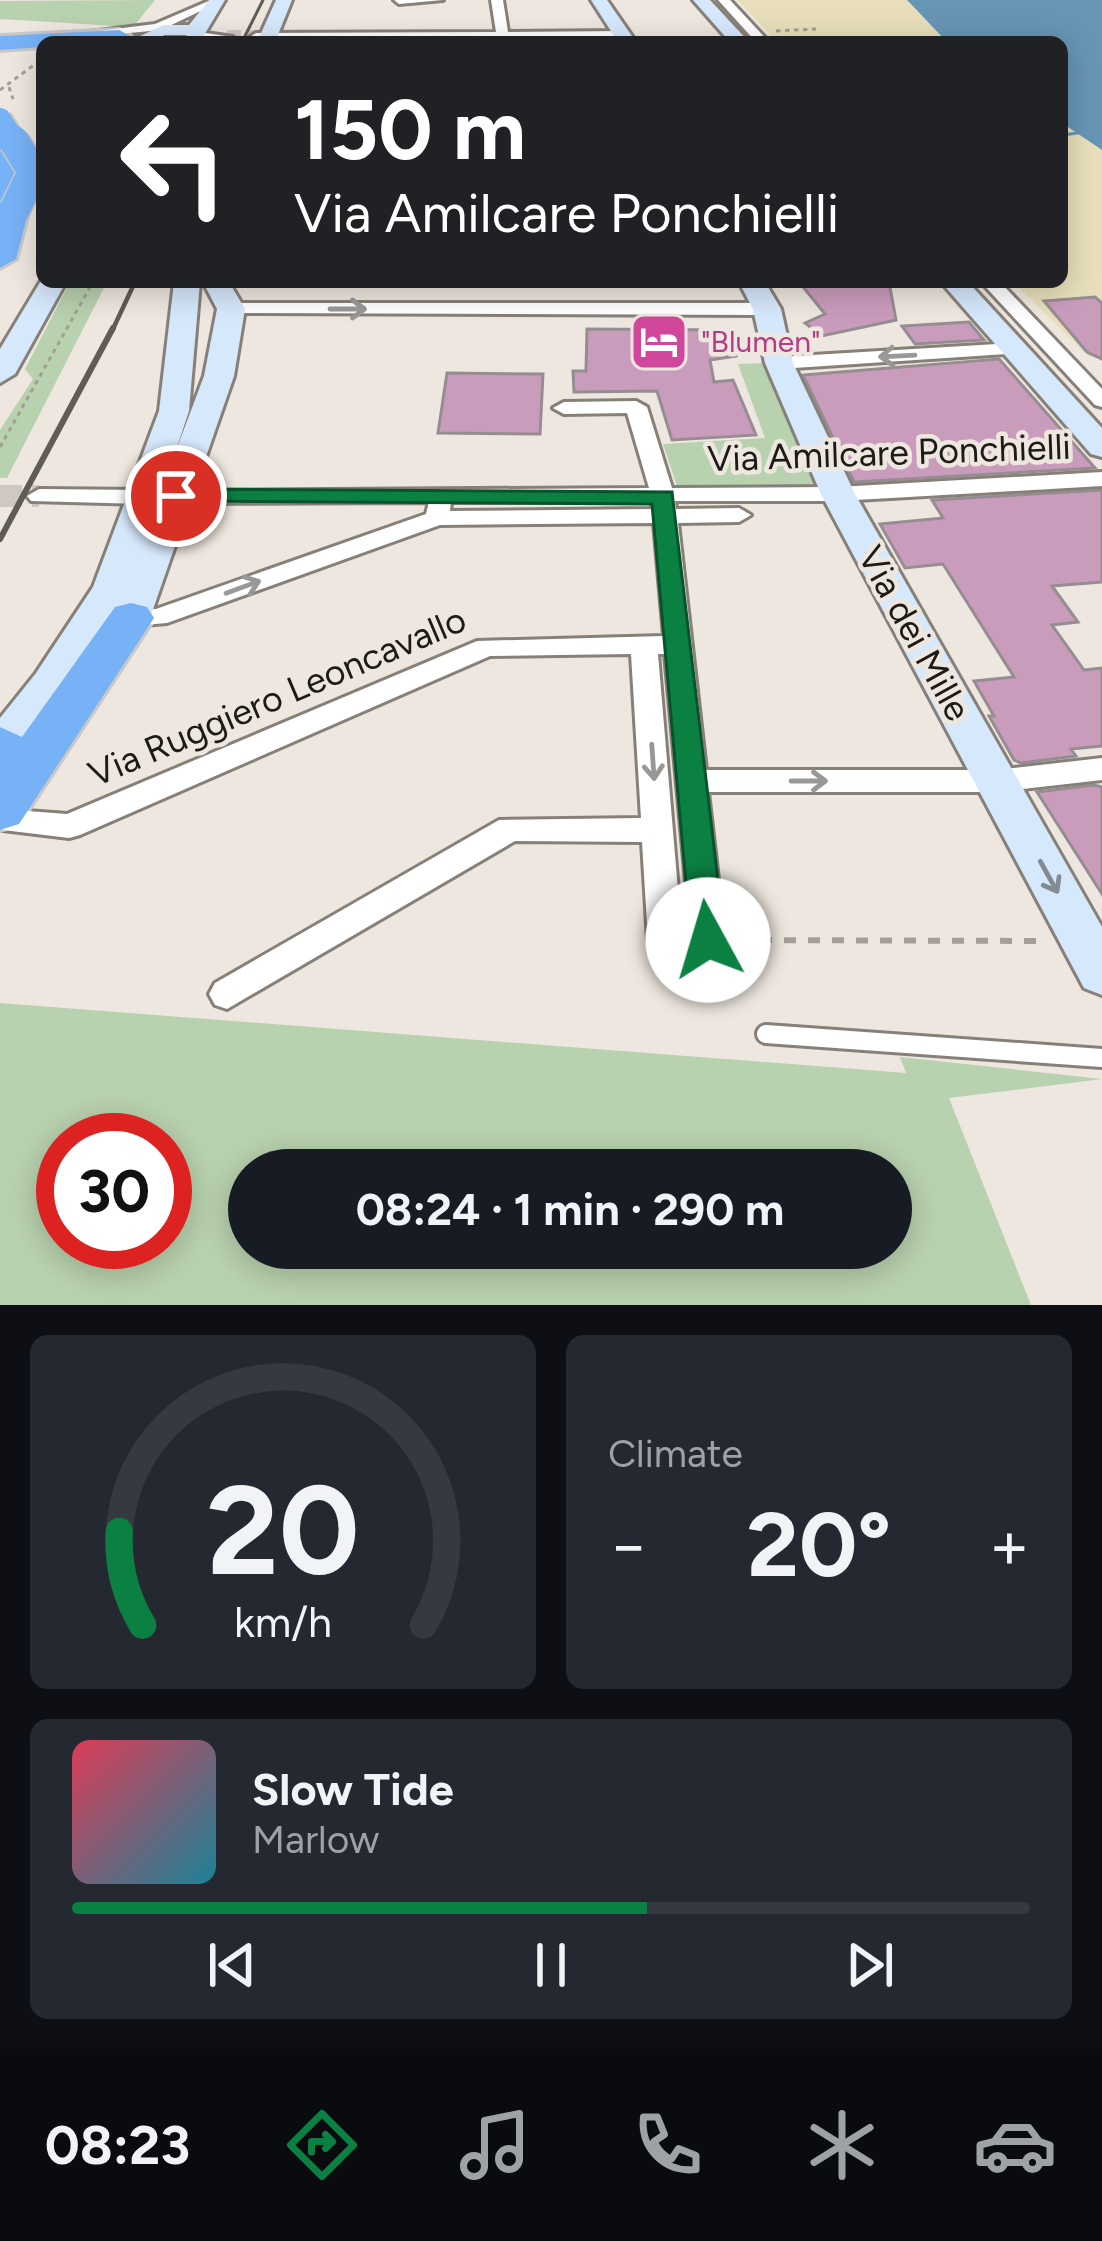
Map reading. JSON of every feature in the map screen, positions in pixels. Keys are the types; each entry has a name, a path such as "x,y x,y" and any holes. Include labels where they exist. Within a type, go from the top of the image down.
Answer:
{"highway":[{"path":"1,57 36,52"},
{"path":"1,57 36,54"},
{"path":"0,119 33,172 9,195"},
{"path":"0,153 9,195 0,259"},
{"path":"7,816 121,603"}],"street":[{"path":"265,36 284,0"},
{"path":"437,0 399,1 391,36 543,36"},
{"path":"497,0 502,35"},
{"path":"599,0 625,36"},
{"path":"701,0 746,36"},
{"path":"724,0 746,36"},
{"path":"153,36 194,36 214,1"},
{"path":"153,36 214,1"},
{"path":"110,36 157,27 214,1"},
{"path":"1,57 36,50"},
{"path":"0,374 50,288"},
{"path":"159,496 175,411 186,288"},
{"path":"0,746 88,636 112,622 159,496 219,376 231,310 219,288"},
{"path":"959,288 1102,447"},
{"path":"996,288 1102,401"},
{"path":"231,310 759,296"},
{"name":"Via dei Mille","path":"759,296 779,363 842,503 1093,957"},
{"path":"779,363 1014,350"},
{"path":"177,376 188,365 205,361 215,364 219,376"},
{"path":"564,408 636,407 664,507 708,940 665,940 644,645"},
{"name":"Via Amilcare Ponchielli","path":"39,496 439,508 664,507 842,503 1102,479"},
{"path":"121,603 158,617 439,508"},
{"name":"Via Ruggiero Leoncavallo","path":"7,816 69,826 486,646 679,645"},
{"path":"692,781 996,781 1102,769"},
{"path":"227,994 510,829 658,830"}],"lane":[{"path":"0,153 36,151"},
{"path":"766,1034 1102,1058"}],"path":[{"path":"746,36 816,28"},
{"path":"1,57 36,54"},
{"path":"0,447 90,288"},
{"path":"708,940 1093,957"}],"green space":[{"path":"155,0 133,27 0,19 0,1"},
{"path":"67,288 104,288 7,478 0,478 0,430 33,379 25,369"},
{"path":"765,363 825,486 678,489 663,444 765,438 738,364"},
{"path":"0,1003 906,1073 900,1057 1102,1079 949,1098 1031,1305 0,1305"}],"sand":[{"path":"737,0 906,0 941,36 771,36"},
{"path":"1068,127 1102,150 1102,355 1089,357 1019,288 1068,288"}],"water":[{"path":"907,0 1102,0 1102,150 1068,127 1068,36 941,36"}],"building":[{"path":"804,288 890,288 896,320 822,336 805,323 825,314"},
{"path":"1095,297 1102,303 1102,359 1087,352 1044,301"},
{"path":"969,322 984,340 915,344 902,326"},
{"path":"587,329 729,330 736,356 710,360 714,382 733,380 756,435 672,440 657,391 574,392 573,371 586,371"},
{"path":"999,359 1095,468 854,482 803,375"},
{"path":"447,373 543,374 540,434 438,433"},
{"path":"1102,490 1102,582 1052,586 1078,622 1052,625 1084,670 1102,668 1102,746 1071,749 1076,756 1021,763 1014,760 974,681 1014,677 943,564 905,568 880,524 943,518 932,500"},
{"path":"1102,787 1102,894 1037,792"}],"waterway":[{"path":"1068,134 1078,133"}],"tunnel":[{"path":"0,496 39,496"}],"railway":[{"path":"245,36 263,0"},
{"path":"112,331 132,288"},
{"path":"0,539 113,328"}],"place":[{"name":"\"Blumen\"","path":"659,342"}],"route":[{"path":"176,496 663,497 708,940"}]}
